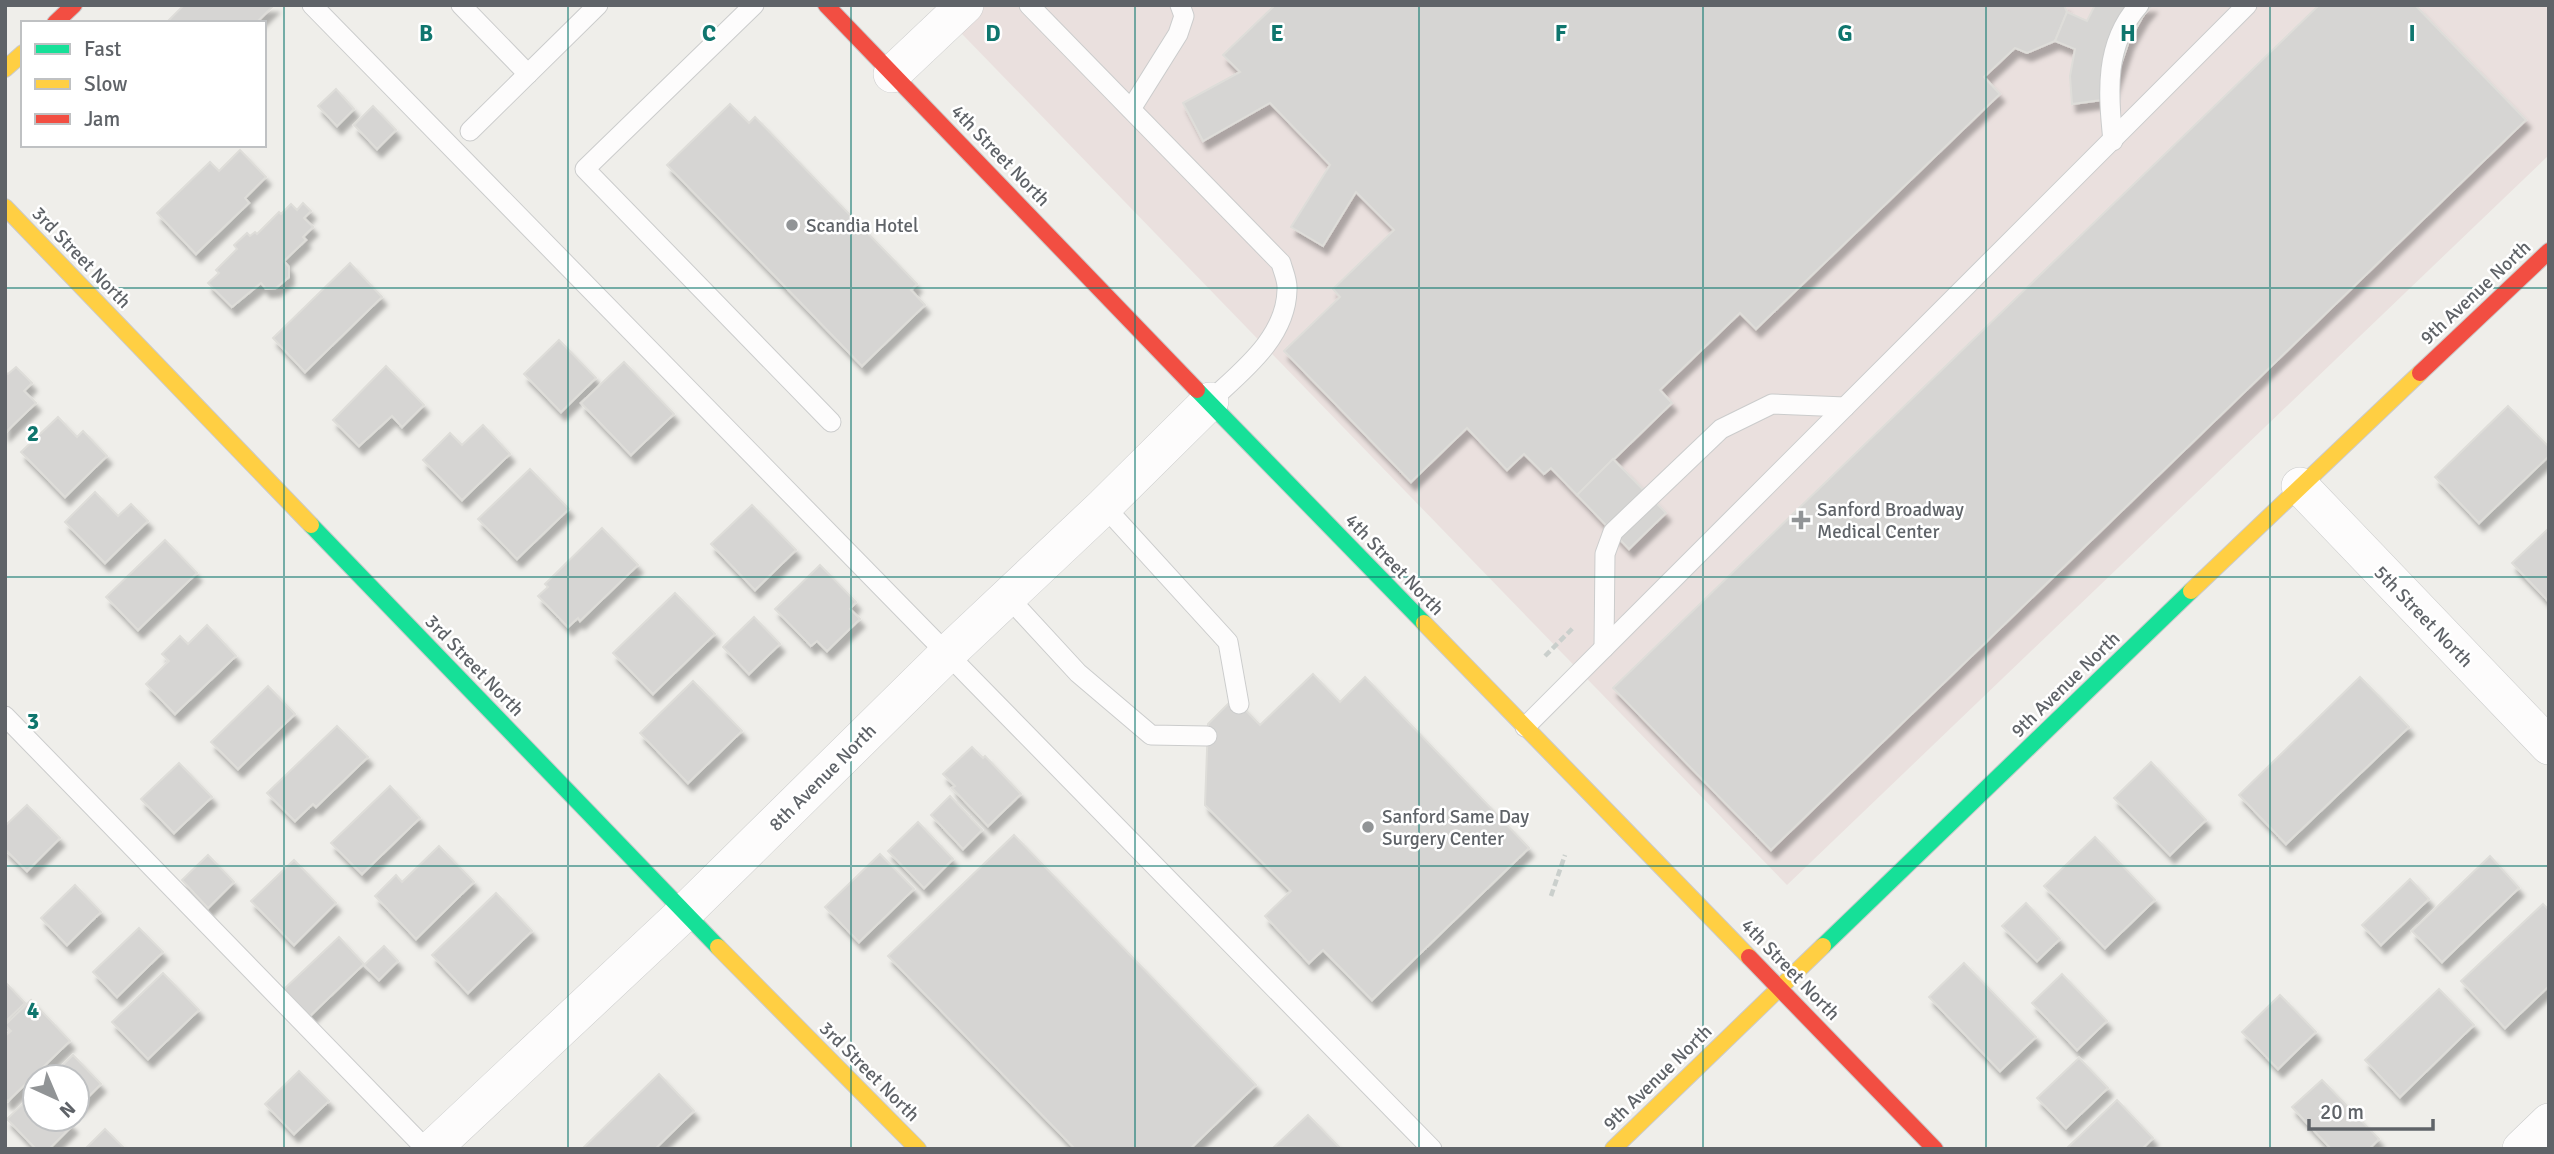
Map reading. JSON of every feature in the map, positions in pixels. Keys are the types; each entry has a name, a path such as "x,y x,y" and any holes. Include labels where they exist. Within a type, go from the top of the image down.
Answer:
{"street":[{"path":"57,21 74,5"},
{"name":"4th Street North","path":"826,5 1402,603 1936,1149"},
{"path":"891,74 964,5"},
{"path":"5,69 21,54"},
{"name":"3rd Street North","path":"5,207 684,913 918,1149"},
{"name":"9th Avenue North","path":"1613,1149 2300,486 2549,251"},
{"name":"8th Avenue North","path":"432,1149 684,913 947,654 1104,506 1210,401"},
{"name":"5th Street North","path":"2300,486 2549,746"},
{"path":"2521,1149 2549,1122"}],"lane":[{"path":"312,5 1432,1149"},
{"path":"461,5 528,74"},
{"path":"470,131 597,5"},
{"path":"754,5 585,169 831,422"},
{"path":"1029,5 1281,263 1288,288 1283,313 1273,335 1255,359 1210,401"},
{"path":"1131,109 1178,34 1184,16 1180,5"},
{"path":"2113,141 2109,99 2112,61 2119,36 2139,5"},
{"path":"1525,727 2247,5"},
{"path":"1604,648 1605,554 1613,532 1721,429 1772,404 1845,407"},
{"path":"1104,506 1228,642 1240,704"},
{"path":"1007,596 1078,673 1151,735 1208,736"},
{"path":"5,716 426,1149"}],"path":[{"path":"1545,656 1575,626 1576,617"},
{"path":"1551,896 1565,855"}],"shaded area":[{"name":"Sanford Broadway Medical Center","path":"934,5 2549,5 2549,155 1787,885"}],"building":[{"path":"184,5 274,5 258,21 168,21"},
{"path":"1275,5 2064,5 2067,12 2055,41 2027,53 2015,48 1984,77 2000,94 1756,329 1740,313 1660,390 1672,403 1577,495 1551,468 1544,474 1524,454 1507,470 1467,428 1411,482 1284,351 1340,297 1333,289 1394,230 1356,192 1323,246 1291,227 1330,165 1270,103 1203,141 1183,103 1240,72 1223,55"},
{"path":"2095,5 2152,5 2129,41 2109,99 2072,104 2070,76 2075,49 2055,41 2067,12 2087,21"},
{"path":"2319,5 2415,5 2526,120 1771,850 1613,688"},
{"path":"336,89 354,109 337,126 318,106"},
{"name":"Scandia Hotel","path":"730,104 749,123 755,117 917,284 911,290 925,305 862,366 667,165"},
{"path":"373,106 396,130 377,149 354,125"},
{"path":"240,150 266,177 245,198 249,203 196,254 157,213 210,162 219,171"},
{"path":"303,203 311,211 304,218 313,227 303,237 306,240 284,261 289,267 289,277 276,288 266,289 261,283 232,307 208,283 219,273 216,270 237,249 234,245 247,233 250,236 255,232 257,234 279,212 281,214 291,204 297,210"},
{"path":"350,263 382,297 305,372 273,338"},
{"path":"559,340 596,378 561,412 524,374"},
{"path":"624,362 674,414 631,455 581,403"},
{"path":"386,366 424,405 402,427 392,416 359,446 333,420"},
{"path":"16,367 32,383 24,391 36,403 5,433 5,372 8,374"},
{"path":"2508,406 2549,447 2549,456 2479,523 2435,477"},
{"path":"58,417 77,437 83,431 107,456 65,497 21,452"},
{"path":"483,425 510,454 462,500 423,460 450,433 462,445"},
{"path":"1613,459 1666,513 1629,549 1577,495"},
{"path":"530,469 569,509 517,559 478,519"},
{"path":"95,492 118,516 131,504 148,521 105,563 65,522"},
{"path":"752,505 796,550 755,590 711,544"},
{"path":"602,528 638,565 580,621 578,618 568,627 538,596 548,587 545,584"},
{"path":"2549,528 2549,602 2512,563"},
{"path":"165,540 197,573 138,630 106,597"},
{"path":"820,565 856,602 850,609 860,619 827,651 817,641 811,646 775,609"},
{"path":"675,593 715,634 653,694 613,653"},
{"path":"754,617 780,644 749,674 723,647"},
{"path":"207,625 236,656 175,714 146,684 169,661 162,654 180,636 188,644"},
{"name":"Sanford Same Day Surgery Center","path":"1313,674 1340,702 1365,677 1529,848 1372,1000 1323,950 1309,963 1265,916 1291,891 1205,805 1208,724 1234,698 1260,725"},
{"path":"2360,677 2409,727 2286,844 2239,795"},
{"path":"693,681 742,731 688,783 640,733"},
{"path":"268,686 295,714 238,769 211,742"},
{"path":"337,726 368,757 316,807 313,804 295,821 267,793"},
{"path":"972,747 983,758 985,756 1021,794 988,826 952,788 955,786 943,774"},
{"path":"2151,762 2206,820 2170,855 2114,798"},
{"path":"179,763 212,797 174,833 141,799"},
{"path":"390,786 420,818 362,874 331,843"},
{"path":"950,796 982,830 963,849 931,815"},
{"path":"27,805 60,838 27,871 5,849 5,826"},
{"path":"918,822 953,859 924,888 888,851"},
{"path":"1014,835 1256,1085 1190,1149 1075,1149 888,956"},
{"path":"2095,837 2155,900 2105,948 2044,886"},
{"path":"439,846 474,882 416,939 375,896 396,875 402,882"},
{"path":"880,854 914,889 859,942 825,907"},
{"path":"208,855 234,882 208,908 182,880"},
{"path":"2490,856 2519,888 2442,962 2412,931"},
{"path":"294,860 336,903 294,945 251,901"},
{"path":"2410,879 2429,899 2381,945 2362,925"},
{"path":"75,885 101,912 67,945 41,918"},
{"path":"496,893 532,931 468,993 432,955"},
{"path":"2026,903 2060,939 2037,961 2002,926"},
{"path":"2543,904 2549,910 2549,986 2505,1028 2461,981"},
{"path":"139,928 163,952 117,997 93,972"},
{"path":"339,937 364,964 309,1017 283,990"},
{"path":"384,946 398,961 379,980 364,965"},
{"path":"1964,963 2036,1037 2000,1071 1929,997"},
{"path":"163,973 199,1010 148,1059 112,1022"},
{"path":"2062,974 2107,1021 2077,1050 2032,1003"},
{"path":"5,982 25,1003 5,1022"},
{"path":"2439,989 2474,1025 2400,1097 2365,1060"},
{"path":"2280,995 2316,1032 2278,1069 2242,1032"},
{"path":"31,1000 70,1041 47,1063 21,1063 21,1088 8,1101 5,1098 5,1036 11,1031 5,1025"},
{"path":"73,1055 81,1063 65,1063"},
{"path":"2079,1058 2108,1088 2066,1128 2037,1098"},
{"path":"299,1071 329,1101 294,1134 265,1104"},
{"path":"91,1074 101,1084 91,1094"},
{"path":"659,1074 694,1111 655,1149 582,1149"},
{"path":"2322,1080 2379,1139 2369,1149 2331,1149 2292,1107"},
{"path":"2117,1100 2153,1138 2142,1149 2066,1149"},
{"path":"21,1106 21,1133 65,1133 49,1149 36,1149 7,1119"},
{"path":"1308,1115 1341,1149 1274,1147"},
{"path":"105,1129 125,1149 85,1149"}],"traffic: fast":[{"path":"1197,390 1424,623"},
{"path":"311,525 718,947"},
{"path":"1823,946 2191,591"}],"traffic: slow":[{"path":"5,69 21,55"},
{"path":"5,207 311,525"},
{"path":"2191,591 2420,373"},
{"path":"1424,623 1749,957"},
{"path":"1613,1149 1823,946"},
{"path":"718,947 918,1149"}],"traffic: jam":[{"path":"57,21 74,5"},
{"path":"826,5 1197,390"},
{"path":"2420,373 2549,251"},
{"path":"1749,957 1935,1149"}],"place":[{"name":"Scandia Hotel","path":"792,225"},
{"name":"Sanford Broadway Medical Center","path":"1801,520"},
{"name":"Sanford Same Day Surgery Center","path":"1368,827"}]}
